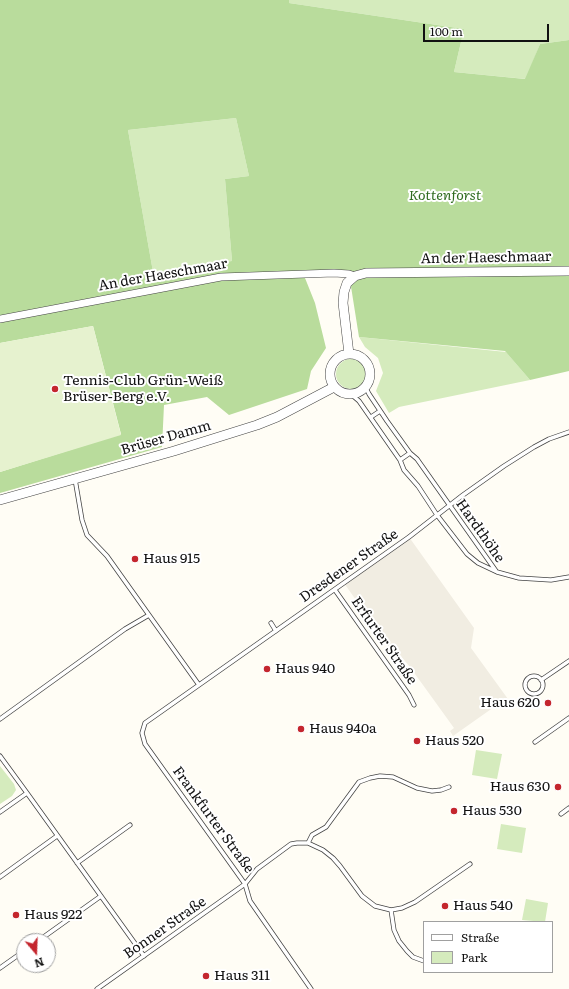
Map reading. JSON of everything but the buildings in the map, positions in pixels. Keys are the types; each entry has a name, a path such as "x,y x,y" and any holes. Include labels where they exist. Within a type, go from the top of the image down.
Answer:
{"street":[{"name":"An der Haeschmaar","path":"0,319 221,277 334,274 349,274 355,276 366,273 569,271"},
{"path":"349,354 343,303 347,283 355,276"},
{"path":"349,354 360,356 368,365 371,377 366,388 360,393 352,395 339,392 330,381 331,366 335,360 341,356 349,354"},
{"name":"Brüser Damm","path":"0,500 174,451 257,425 277,417 334,387"}],"lane":[{"name":"Hardthöhe","path":"366,388 380,411 497,572"},
{"name":"Hardthöhe","path":"352,395 359,401 400,460 404,470 418,486 437,515 466,554 478,563 497,572"},
{"path":"370,417 380,411"},
{"name":"Dresdener Straße","path":"145,723 335,590 509,463 549,439 569,432"},
{"path":"400,460 410,453"},
{"path":"75,479 82,520 87,535 106,556 200,685"},
{"path":"497,572 527,579 551,580 569,577"},
{"name":"Erfurter Straße","path":"335,590 410,695 414,705"},
{"path":"0,719 125,629 149,615"},
{"path":"271,623 276,631"},
{"path":"541,680 569,661"},
{"path":"533,676 541,680 542,688 539,693 533,694 527,692 525,685 527,679 533,676"},
{"path":"535,742 569,718"},
{"name":"Frankfurter Straße","path":"145,723 142,733 145,744 245,884 250,902 311,989"},
{"path":"0,756 144,956"},
{"path":"449,787 432,791 417,788 393,777 380,776 359,782 326,827 312,834 308,843 323,850 333,858 362,896 368,901 375,906 391,910 402,908 415,902 470,864"},
{"path":"0,812 27,793"},
{"path":"561,814 569,808"},
{"path":"77,863 130,825"},
{"path":"0,877 57,836"},
{"name":"Bonner Straße","path":"97,989 245,884 257,869 291,844 308,843"},
{"path":"49,933 101,896"},
{"path":"391,910 394,930 399,941 406,951 413,957 423,961"},
{"path":"0,968 16,957"}],"green space":[{"name":"Kottenforst","path":"0,0 289,0 289,3 464,29 454,72 525,79 540,44 569,40 569,371 530,380 505,351 359,337 349,274 303,273 315,303 326,348 311,371 307,389 229,415 207,397 164,405 162,447 0,493 0,472 121,434 93,326 0,343","holes":["236,118 249,176 225,179 232,261 153,272 128,130"]},
{"path":"289,0 569,0 569,40 540,44 526,79 454,72 464,29 289,3"},
{"path":"236,118 249,176 225,179 232,261 153,272 128,130"},
{"name":"Tennis-Club Grün-Weiß Brüser-Berg e.V.","path":"93,326 121,435 0,472 0,343"},
{"path":"359,337 506,352 530,380 399,407 389,413 376,391 383,373 378,358 365,347"},
{"path":"351,359 362,363 366,374 362,385 351,389 340,385 336,374 340,363"},
{"path":"476,750 502,754 497,779 472,775"},
{"path":"0,766 14,784 16,790 12,796 0,804"},
{"path":"501,824 526,828 522,853 497,849"},
{"path":"526,899 548,903 545,921 522,920"}],"shaded area":[{"path":"409,537 474,628 471,648 508,699 505,702 504,700 453,736 450,731 454,728 410,667 400,655 396,657 344,583"}],"place":[{"name":"Tennis-Club Grün-Weiß Brüser-Berg e.V.","path":"55,389"},
{"name":"Haus 915","path":"135,559"},
{"name":"Haus 940","path":"267,669"},
{"name":"Haus 620","path":"548,703"},
{"name":"Haus 940a","path":"301,729"},
{"name":"Haus 520","path":"417,741"},
{"name":"Haus 630","path":"558,787"},
{"name":"Haus 530","path":"454,811"},
{"name":"Haus 540","path":"445,906"},
{"name":"Haus 922","path":"16,915"},
{"name":"Haus 311","path":"206,976"}]}
